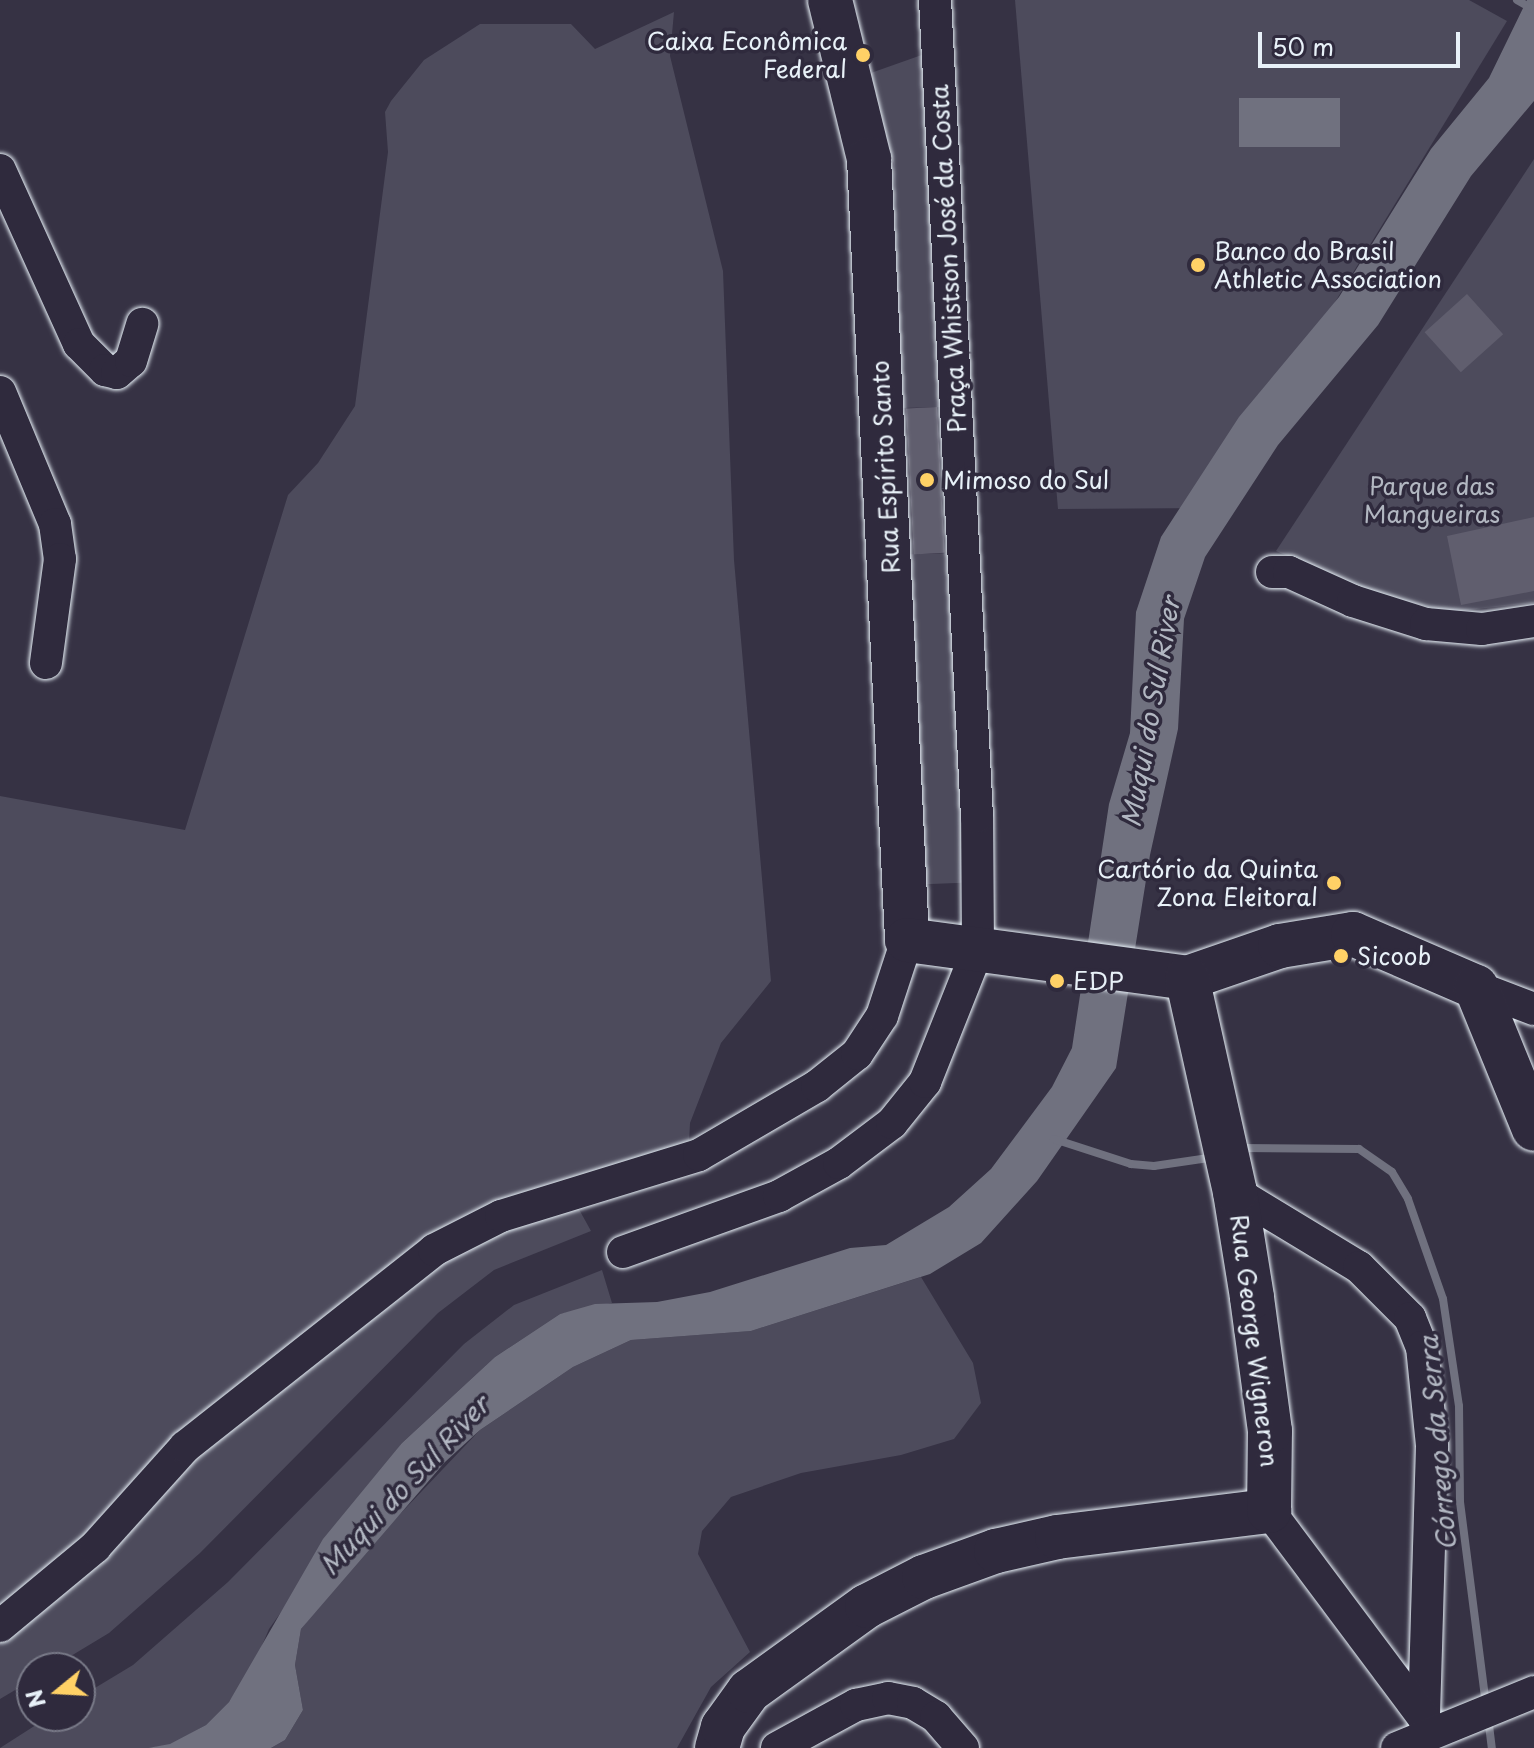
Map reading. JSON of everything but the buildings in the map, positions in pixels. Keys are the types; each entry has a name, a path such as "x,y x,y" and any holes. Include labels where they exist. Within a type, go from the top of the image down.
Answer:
{"main road":[{"name":"Rua Espírito Santo","path":"827,3 869,159 907,940"},
{"path":"907,940 1072,959 1168,974 1280,946 1353,934 1476,987 1534,1129"},
{"name":"Rua George Wigneron","path":"1168,974 1229,1166 1270,1431 1269,1511"},
{"path":"717,1748 723,1727 749,1691 867,1606 924,1577 996,1551 1057,1537 1269,1511"}],"street":[{"name":"Praça Whistson José da Costa","path":"935,0 977,817 978,949"},
{"path":"0,170 79,344 105,370 117,373 131,361 142,324"},
{"path":"0,392 55,524 60,559 46,663"},
{"path":"1272,572 1289,572 1426,624 1482,629 1534,621"},
{"path":"0,1626 95,1547 185,1447 434,1250 501,1216 699,1155 817,1086 857,1054 882,1016 907,940"},
{"path":"623,1252 779,1196 839,1163 892,1123 925,1082 978,949"},
{"path":"1476,987 1534,1009"},
{"path":"1229,1166 1359,1267 1410,1318 1422,1347 1432,1446 1428,1725"},
{"path":"1269,1511 1428,1725"},
{"path":"777,1748 856,1705 888,1698 913,1703 936,1717 963,1748"},
{"path":"1397,1748 1428,1725 1464,1721 1520,1698"}],"green space":[{"name":"Banco do Brasil Athletic Association","path":"1015,0 1469,0 1507,21 1209,508 1058,509"},
{"path":"674,12 670,56 723,271 734,560 771,981 721,1043 690,1123 688,1162 570,1193 591,1231 494,1270 438,1313 200,1553 109,1633 78,1652 16,1652 16,1690 0,1699 0,796 185,830 288,495 318,463 355,406 388,152 385,112 424,60 480,24 571,24 595,49"},
{"path":"933,51 947,407 901,408 894,164 868,74"},
{"name":"Parque das Mangueiras","path":"1534,159 1534,603 1449,612 1372,592 1276,551"},
{"path":"952,553 964,883 918,884 906,555"},
{"path":"602,1270 612,1303 560,1314 495,1357 402,1443 269,1629 251,1671 229,1702 206,1725 170,1745 148,1748 0,1748 25,1732 96,1732 96,1687 133,1665 228,1582 464,1344 514,1305"},
{"path":"921,1277 973,1363 981,1403 954,1439 901,1455 801,1473 731,1497 702,1531 698,1554 750,1652 711,1687 677,1748 271,1748 285,1740 303,1710 295,1665 301,1629 345,1572 480,1430 573,1367 631,1340 751,1331"}],"water":[{"name":"Muqui do Sul River","path":"1527,0 1534,0 1534,101 1471,176 1378,325 1278,445 1205,557 1184,619 1178,729 1150,855 1116,1068 1037,1181 981,1243 930,1274 751,1331 631,1340 573,1367 480,1430 445,1462 301,1629 295,1665 303,1710 285,1740 271,1748 148,1748 170,1744 206,1725 229,1702 323,1539 402,1443 495,1357 560,1314 595,1304 657,1302 710,1292 850,1248 886,1245 949,1207 991,1169 1052,1087 1072,1048 1109,804 1130,733 1136,612 1161,537 1239,417 1339,297 1431,149 1489,78"},
{"path":"1239,98 1340,98 1340,147 1239,147"}],"waterway":[{"path":"1517,0 1534,10"},
{"name":"Córrego da Serra","path":"1054,1139 1131,1164 1154,1166 1215,1157"},
{"name":"Córrego da Serra","path":"1239,1148 1359,1149 1392,1172 1408,1199 1443,1299 1459,1406 1460,1502 1486,1704"},
{"name":"Córrego da Serra","path":"1488,1717 1492,1748"}],"place":[{"name":"Caixa Econômica Federal","path":"863,55"},
{"name":"Banco do Brasil Athletic Association","path":"1198,265"},
{"name":"Mimoso do Sul","path":"927,480"},
{"name":"Cartório da Quinta Zona Eleitoral","path":"1334,883"},
{"name":"Sicoob","path":"1341,956"},
{"name":"EDP","path":"1057,981"}]}
